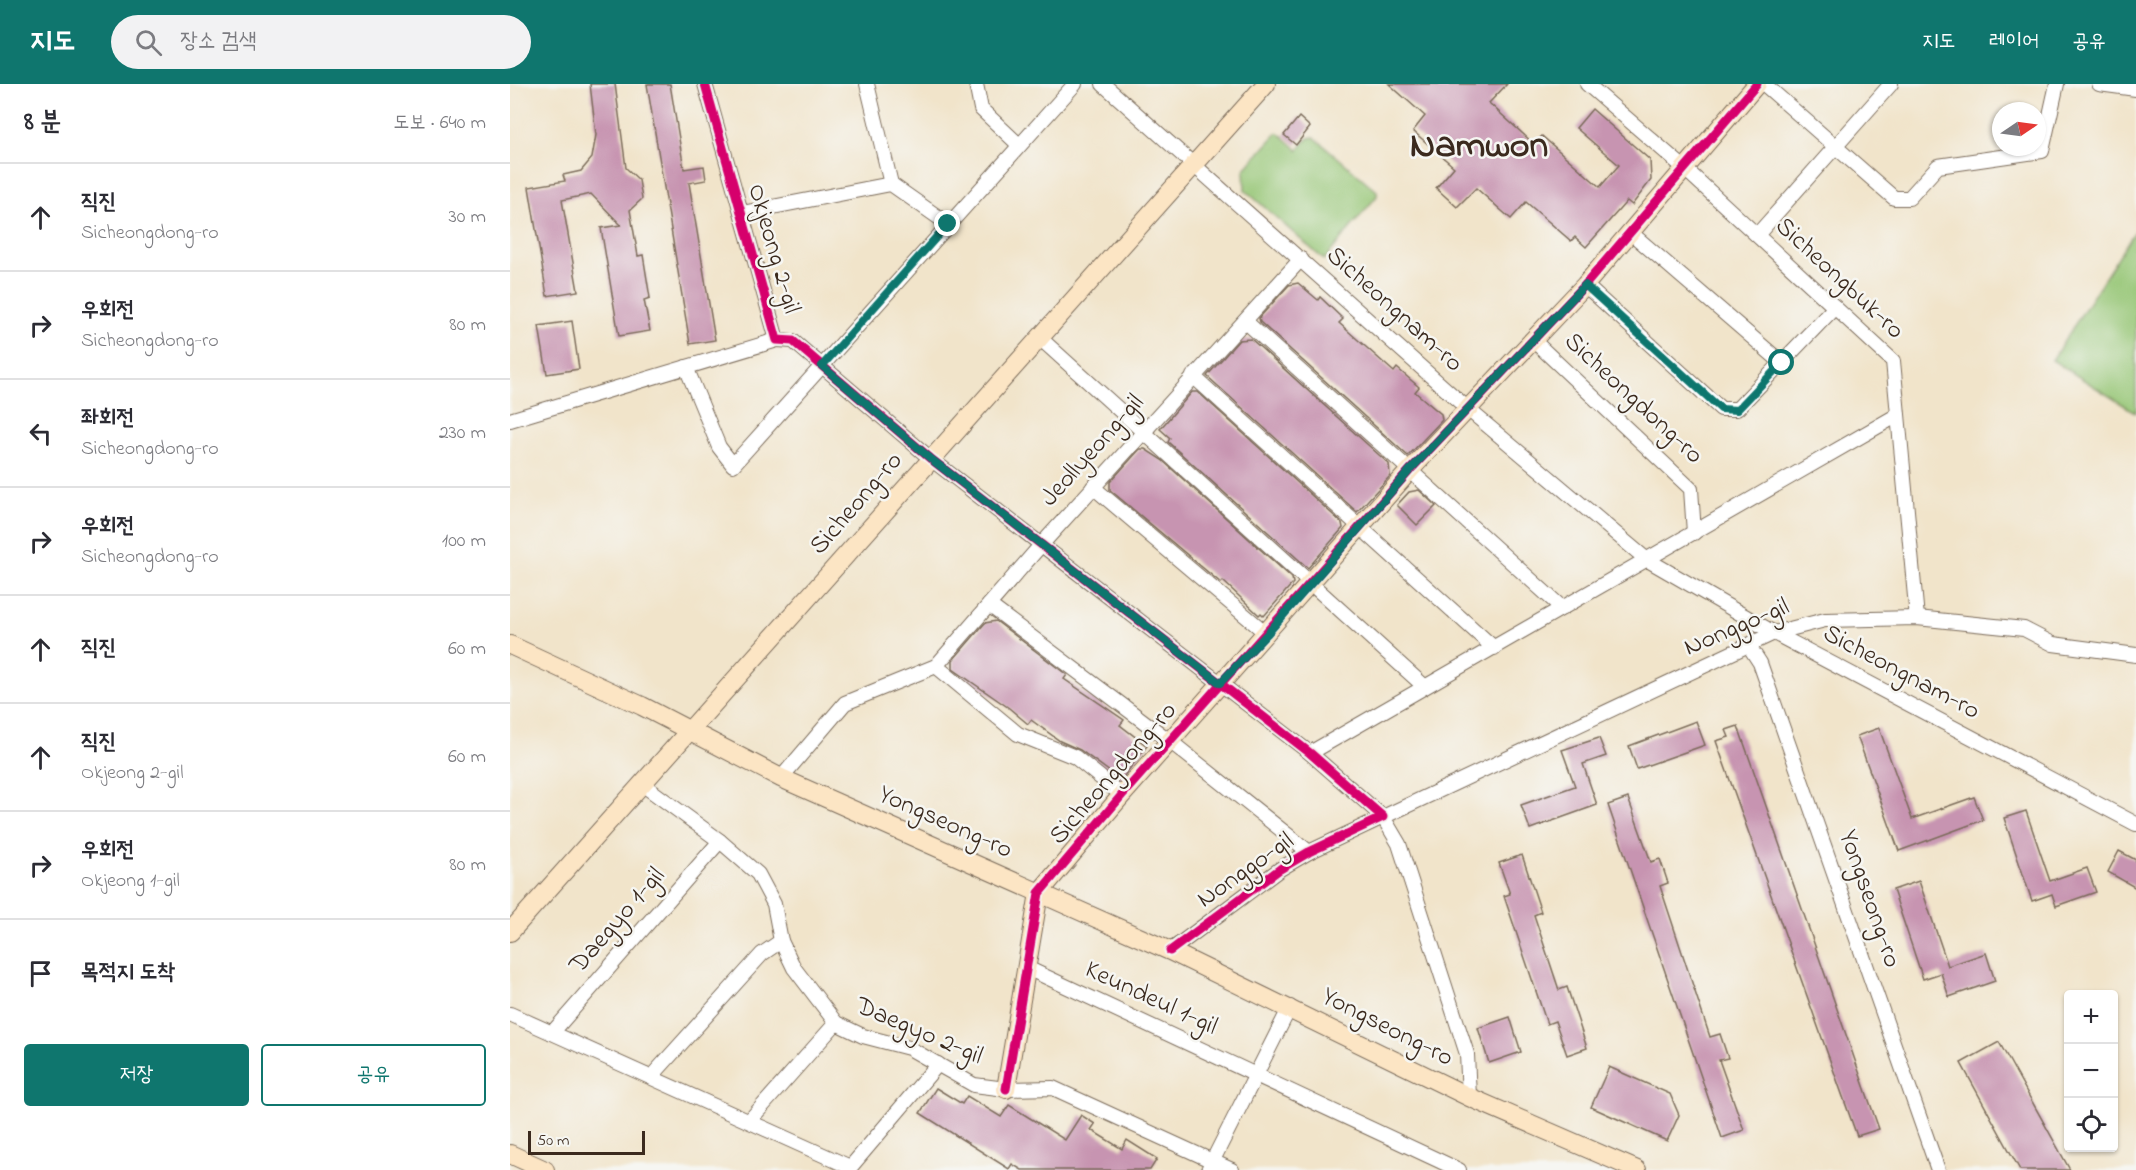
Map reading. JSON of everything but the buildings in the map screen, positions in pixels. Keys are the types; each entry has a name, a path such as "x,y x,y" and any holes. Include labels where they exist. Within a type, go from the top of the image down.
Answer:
{"street":[{"name":"Okjeong 2-gil","path":"705,84 777,340 793,341 931,459 1041,545"},
{"path":"867,84 891,184 948,224"},
{"path":"976,84 981,109 1019,145"},
{"path":"686,367 719,447 733,465 1075,84"},
{"name":"Sicheongnam-ro","path":"1102,84 1469,410 1646,559 1774,633 2136,824"},
{"name":"Sicheong-ro","path":"510,932 1266,84"},
{"name":"Sicheongbuk-ro","path":"1587,84 1683,167 1893,361 1896,416 1917,618"},
{"name":"Sicheongdong-ro","path":"1039,893 1220,683 1267,634 1411,469 1585,285 1683,167 1757,84"},
{"path":"1764,84 1837,145 1894,198 1909,198 1938,166 2042,152 2057,84"},
{"path":"1757,235 1891,84"},
{"path":"2099,84 2136,89"},
{"path":"742,213 891,184"},
{"path":"1630,232 1782,363"},
{"name":"Jeollyeong-gil","path":"781,778 845,703 936,666 1093,487 1301,259"},
{"name":"Sicheongdong-ro","path":"1585,285 1721,409 1737,410 1835,307"},
{"path":"1245,321 1562,608"},
{"path":"1041,339 1424,686"},
{"path":"510,420 777,340"},
{"name":"Sicheongdong-ro","path":"1534,341 1691,489 1694,533"},
{"path":"1193,376 1362,526 1494,648"},
{"path":"1310,753 1896,416"},
{"path":"1093,487 1267,634"},
{"path":"1041,545 1310,753 1383,818 1399,844 1467,1054 1469,1097"},
{"name":"Sicheongdong-ro","path":"988,605 1171,742 1309,852"},
{"name":"Nonggo-gil","path":"1170,951 1280,869 1309,852 1774,633 1825,620 1917,618 2024,629 2054,644 2136,656"},
{"name":"Yongseong-ro","path":"510,645 690,730 781,778 1170,951 1290,1007 1469,1097 1627,1168"},
{"name":"Yongseong-ro","path":"1749,646 1760,663 1938,1170"},
{"name":"Sicheongdong-ro","path":"936,666 1018,734 1075,757 1122,795"},
{"name":"Daegyo 2-gil","path":"642,784 720,840 758,874 774,904 781,941 794,968 836,1023 863,1036 909,1048 974,1085 1006,1089 1053,1088 1210,1166"},
{"name":"Daegyo 1-gil","path":"552,1033 720,840"},
{"path":"1006,1089 1039,893"},
{"path":"651,1077 762,954 781,941"},
{"name":"Keundeul 1-gil","path":"1025,967 1459,1170"},
{"path":"1232,1170 1210,1166 1290,1007"},
{"path":"510,1014 750,1120 849,1168 939,1064"},
{"path":"750,1120 836,1023"},
{"path":"510,1154 545,1170"}],"green space":[{"path":"1278,132 1298,150 1308,138 1314,137 1377,191 1377,196 1324,260 1245,190 1244,170"},
{"path":"2136,229 2136,413 2052,360"}],"cycle path":[{"path":"705,84 777,340 793,341 931,459 1310,753 1383,817 1309,852 1280,869 1170,951"},
{"path":"1006,1089 1039,893 1122,795 1411,469 1585,285 1757,84"}],"district":[{"name":"Namwon","path":"1479,147"}],"route":[{"path":"948,224 822,366 931,459 1220,683 1267,634 1411,469 1585,285 1721,409 1737,410 1782,363"}]}
